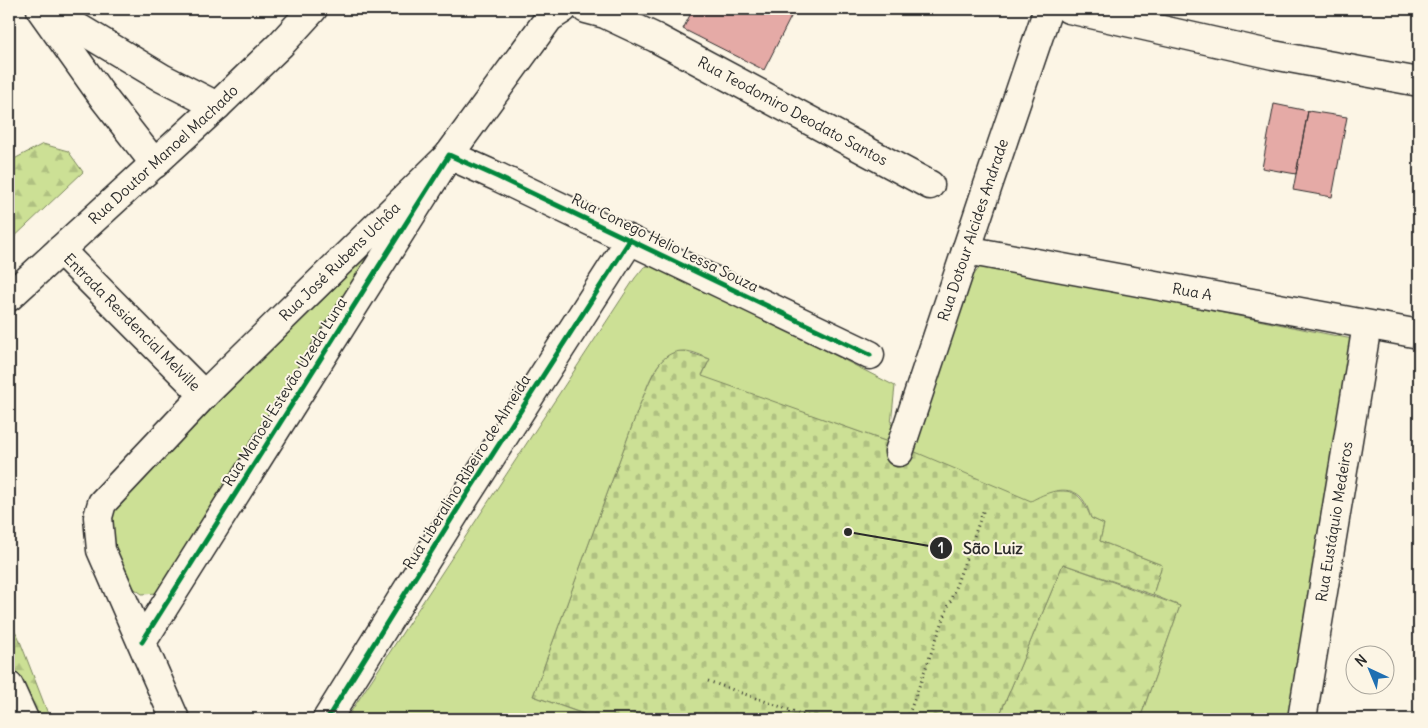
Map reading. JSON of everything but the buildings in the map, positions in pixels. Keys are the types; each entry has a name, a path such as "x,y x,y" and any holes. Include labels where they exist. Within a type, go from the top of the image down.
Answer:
{"street":[{"path":"40,9 105,100 155,164"},
{"path":"47,9 162,78 217,106"},
{"name":"Rua Doutor Manoel Machado","path":"9,297 217,106 281,44 312,9"},
{"name":"Rua José Rubens Uchôa","path":"142,642 101,550 98,517 102,503 204,394 449,155 549,18 562,9"},
{"name":"Rua Teodomiro Deodato Santos","path":"586,9 605,14 656,38 930,184"},
{"name":"Rua Dotour Alcides Andrade","path":"899,452 1048,9"},
{"path":"1069,9 1273,56 1419,82"},
{"name":"Rua Conego Helio Lessa Souza","path":"449,155 870,355"},
{"name":"Rua Manoel Estevão Uzeda Luna","path":"142,642 449,155"},
{"name":"Rua Liberalino Ribeiro de Almeida","path":"327,719 462,502 630,240"},
{"name":"Entrada Residencial Melville","path":"60,250 204,394"},
{"name":"Rua A","path":"966,250 1419,334"},
{"name":"Rua Eustáquio Medeiros","path":"1302,719 1367,325"},
{"path":"142,642 175,719"},
{"path":"9,686 24,719"}],"path":[{"path":"907,719 984,509"},
{"path":"708,681 815,719"}],"green space":[{"path":"43,144 68,151 83,172 9,242 9,164 16,158"},
{"path":"393,231 158,593 142,594 129,585 107,525 118,501"},
{"path":"657,264 895,386 891,424 896,429 891,443 702,376 710,359 684,351 675,352 667,356 655,370 640,404 533,696 597,719 346,719 635,278 644,267"},
{"path":"980,267 996,267 1352,339 1295,719 1140,719 1180,606 1153,595 1162,565 1100,541 1104,524 1091,518 1084,501 1074,492 1056,491 1031,501 913,451 973,276"},
{"path":"684,351 710,359 702,375 913,451 1047,492 1064,491 1075,494 1083,502 1091,518 1104,524 1100,541 1162,565 1153,595 1063,564 998,719 598,719 533,696 649,383 661,361 666,356"},
{"path":"1063,564 1180,606 1140,719 998,719"},
{"path":"9,621 18,636 50,719 9,719"}],"cycle path":[{"path":"142,642 449,155 870,355"},
{"path":"327,719 462,502 630,240"}],"place":[{"name":"São Luiz","path":"848,532"}]}
